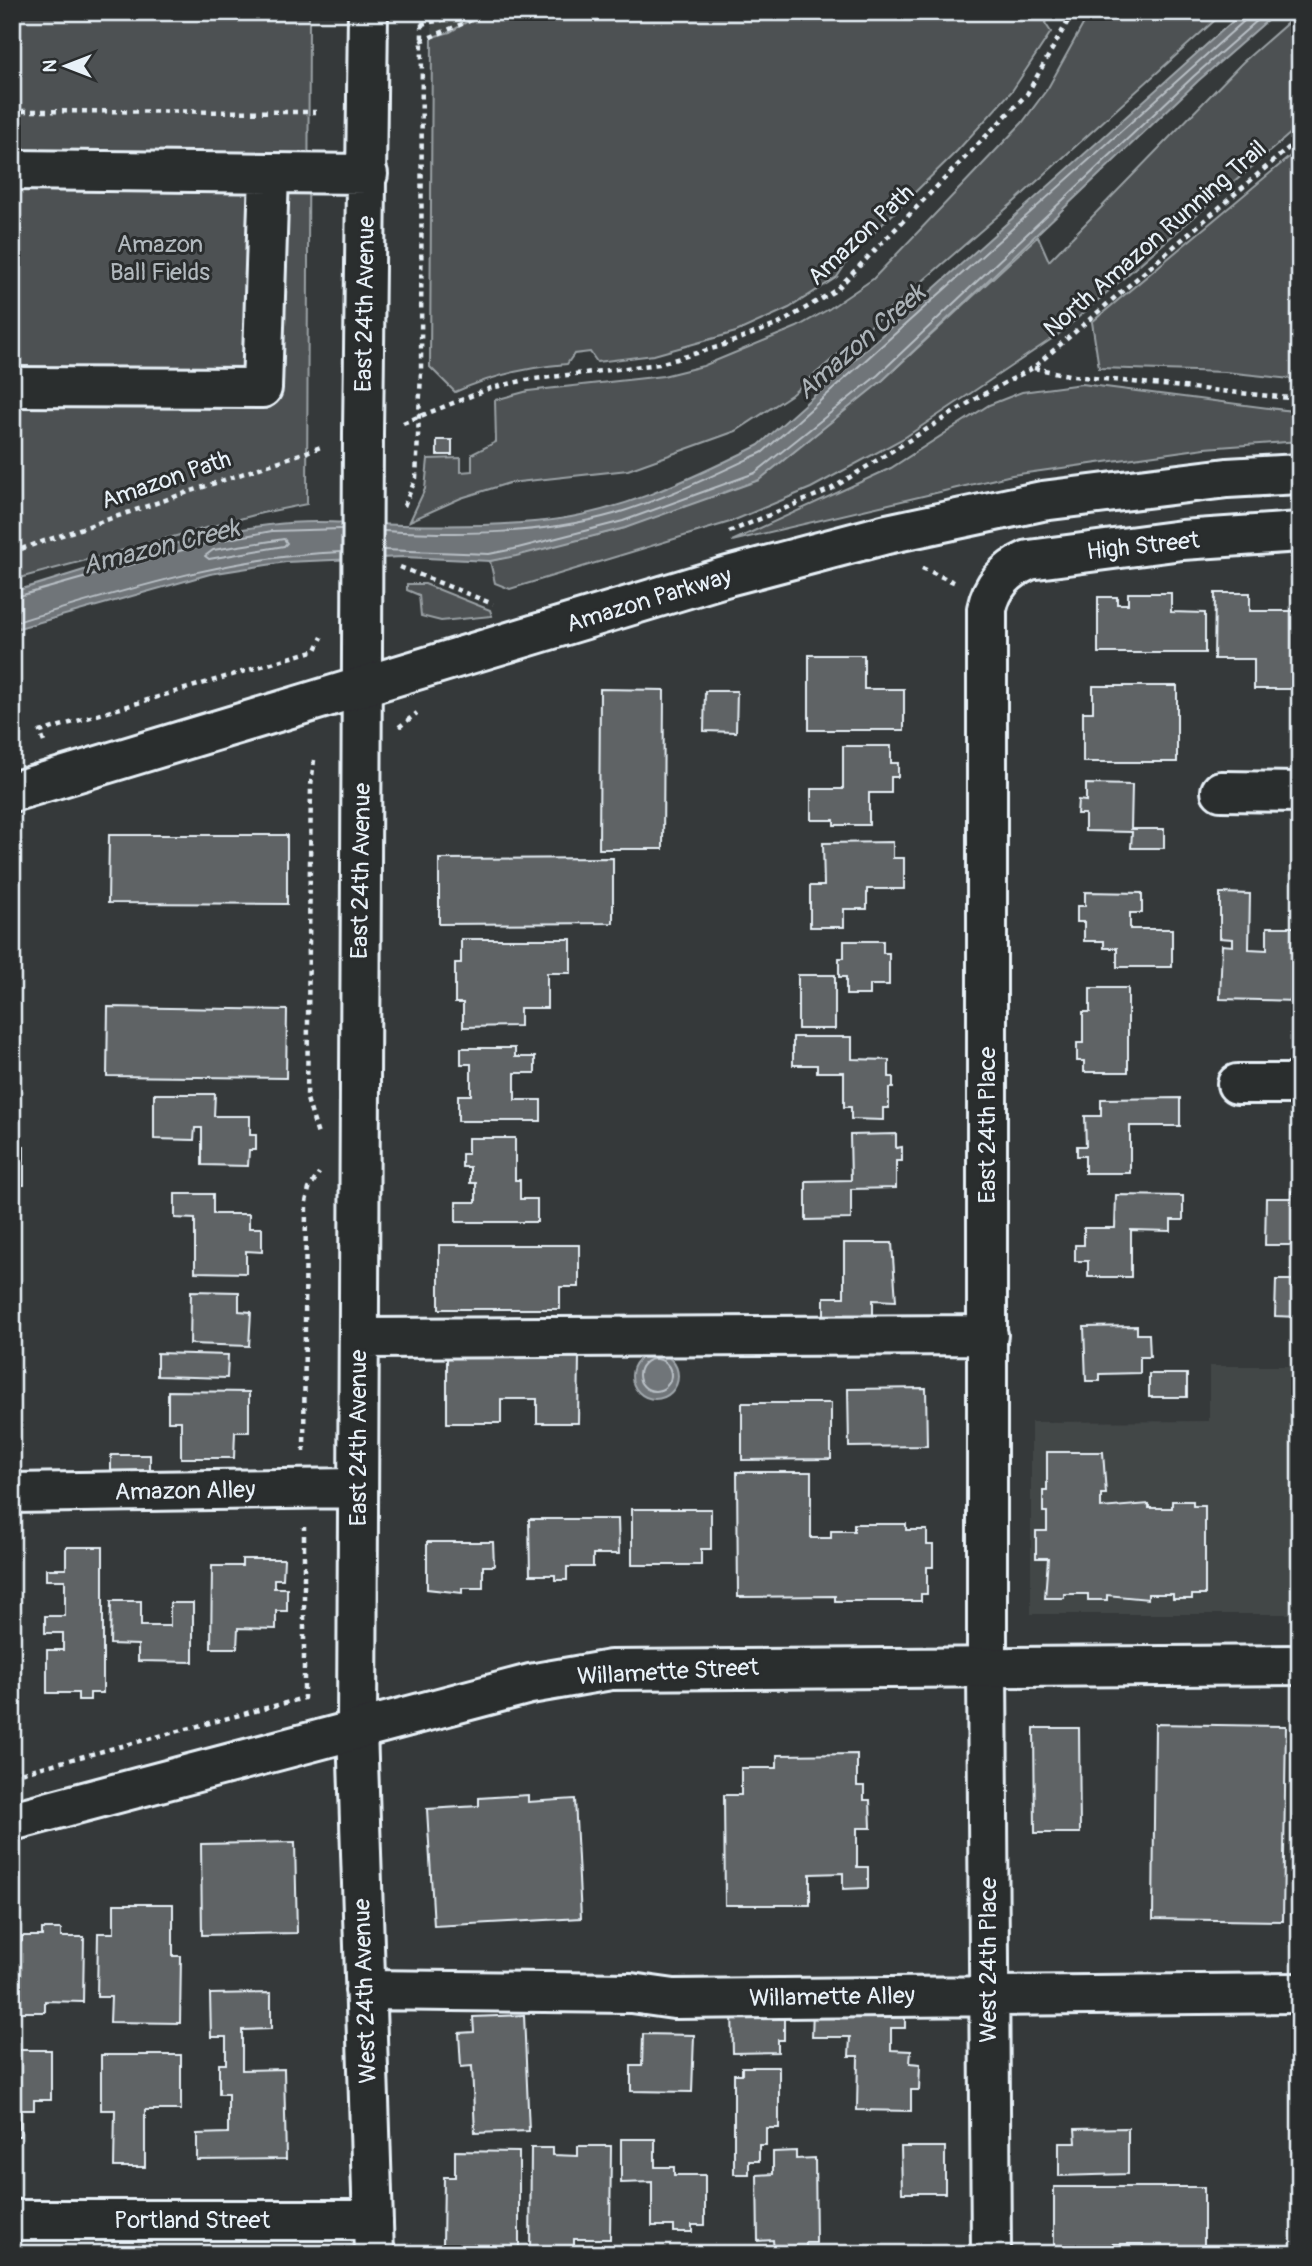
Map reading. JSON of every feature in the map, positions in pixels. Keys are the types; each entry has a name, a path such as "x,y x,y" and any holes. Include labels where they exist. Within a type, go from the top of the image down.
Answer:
{"street":[{"name":"East 24th Avenue","path":"357,1729 363,686 380,564 381,518 368,174 368,12"},
{"path":"12,170 368,174"},
{"path":"12,387 262,388 269,174"},
{"name":"Amazon Parkway","path":"12,792 728,576 887,534 1042,502 1227,478 1300,474"},
{"name":"High Street","path":"992,591 1018,565 1041,558 1182,540 1300,532"},
{"name":"East 24th Place","path":"987,1666 986,621 992,591"},
{"path":"1221,791 1300,792"},
{"path":"1237,1084 1300,1084"},
{"path":"359,1338 988,1335"},
{"name":"Amazon Alley","path":"12,1493 358,1488"},
{"name":"Willamette Street","path":"12,1821 530,1684 611,1670 1300,1665"},
{"name":"West 24th Place","path":"987,1666 991,2254"},
{"name":"West 24th Avenue","path":"357,1729 373,2237"},
{"name":"Willamette Alley","path":"365,1990 631,1993 674,1999 1300,1993"},
{"name":"Portland Street","path":"12,2220 373,2237"}],"path":[{"path":"381,518 416,478 419,417 422,12"},
{"path":"421,24 462,12"},
{"path":"421,41 474,19 479,12"},
{"name":"Amazon Path","path":"394,426 491,388 526,380 659,363 718,347 779,324 836,290 1027,94 1073,12"},
{"path":"12,111 316,112"},
{"name":"North Amazon Running Trail","path":"715,537 831,489 980,396 1033,368 1300,138"},
{"path":"1033,368 1073,376 1300,399"},
{"name":"Amazon Path","path":"12,552 333,443"},
{"path":"380,564 488,604 506,600"},
{"path":"913,569 922,568 992,591"},
{"path":"56,779 40,732 316,650 321,637 329,633"},
{"path":"396,729 418,712 429,709"},
{"path":"412,710 418,712"},
{"path":"314,760 307,1099 311,1119 322,1143"},
{"path":"312,773 324,775"},
{"path":"12,1774 304,1698 306,1202 309,1189 321,1171"}],"shaded area":[{"path":"432,12 483,12 450,32 432,37"},
{"path":"1209,1366 1300,1366 1300,1614 1031,1614 1031,1422 1209,1421"}],"green space":[{"name":"Amazon Ball Fields","path":"12,12 309,12 307,504 262,513 12,580"},
{"path":"483,12 1050,12 1045,23 1051,32 1012,91 957,151 852,254 837,277 789,308 736,332 654,355 597,362 590,352 574,354 567,364 510,373 455,392 430,367 432,37 450,32"},
{"path":"1090,12 1224,12 1014,202 791,395 736,431 628,470 509,483 461,498 410,521 425,489 428,459 461,458 461,472 472,471 472,454 496,442 495,400 528,391 663,376 703,366 797,327 873,279 1022,123 1048,88"},
{"path":"1300,12 1300,125 1059,334 904,438 811,488 730,522 510,589 495,583 490,561 625,528 883,380 1038,236 1049,261 1243,62"},
{"path":"1300,148 1300,380 1225,372 1099,368 1092,322"},
{"path":"1082,384 1300,412 1300,441 1205,448 1012,475 732,541 891,468 989,405 1022,392"},
{"path":"407,584 425,584 490,610 492,616 441,621 421,616 419,595 407,590"}],"water":[{"path":"1243,12 1277,12 1198,81 883,380 759,480 625,528 516,556 490,561 403,557 286,562 210,574 12,630 12,592 172,544 236,530 286,523 468,525 563,518 593,512 650,494 759,445"},
{"path":"655,1353 671,1360 678,1376 671,1392 655,1399 639,1392 632,1376 639,1360"}],"building":[{"path":"437,440 452,440 452,455 437,455"},
{"path":"1128,593 1171,593 1171,612 1205,613 1205,653 1098,653 1098,597 1117,597 1117,604 1128,604"},
{"path":"1215,593 1250,593 1250,611 1300,611 1300,689 1254,689 1254,659 1214,659"},
{"path":"809,655 864,655 864,689 904,689 904,730 809,730"},
{"path":"1093,686 1177,686 1177,762 1083,762 1083,712 1093,712"},
{"path":"600,689 664,690 663,849 599,849"},
{"path":"705,691 737,691 736,732 704,731"},
{"path":"843,746 891,746 891,763 898,763 898,777 891,777 891,793 869,793 869,825 834,825 834,820 811,820 811,789 843,789"},
{"path":"1086,784 1132,785 1131,829 1164,829 1164,848 1131,848 1132,832 1085,831 1085,814 1077,814 1078,800 1086,801"},
{"path":"109,835 287,835 287,904 108,903"},
{"path":"893,842 893,858 904,858 904,889 867,889 867,909 844,909 844,927 810,927 810,886 824,886 823,843"},
{"path":"613,858 613,923 439,924 439,859"},
{"path":"1085,892 1142,893 1142,913 1130,913 1130,929 1172,929 1172,967 1117,967 1117,948 1104,948 1104,941 1084,941 1084,922 1077,922 1077,906 1085,906"},
{"path":"1220,893 1250,894 1249,949 1267,950 1267,927 1296,927 1295,1001 1220,999 1222,945 1233,946 1233,939 1220,938"},
{"path":"461,939 571,939 571,973 547,973 547,1008 520,1008 520,1026 463,1027 463,1003 455,1003 455,963 461,963"},
{"path":"844,941 883,941 883,953 889,953 889,985 870,985 870,995 846,995 846,977 839,977 839,958 844,958"},
{"path":"798,975 835,975 835,1029 798,1029"},
{"path":"1090,988 1128,988 1128,1072 1084,1072 1084,1061 1077,1061 1077,1043 1083,1043 1083,1012 1090,1012"},
{"path":"108,1007 287,1010 286,1078 107,1076"},
{"path":"793,1037 852,1037 852,1059 889,1060 889,1077 893,1077 893,1088 889,1088 889,1108 883,1108 883,1120 851,1119 851,1107 844,1107 844,1072 817,1072 817,1065 793,1065"},
{"path":"461,1048 515,1048 515,1057 535,1057 535,1073 515,1073 515,1100 541,1100 541,1121 458,1121 458,1095 471,1095 471,1064 461,1064"},
{"path":"154,1094 215,1094 214,1116 250,1116 250,1135 256,1135 256,1150 249,1150 248,1166 202,1165 202,1128 195,1128 194,1140 154,1139"},
{"path":"1180,1098 1180,1126 1130,1126 1130,1173 1085,1173 1085,1156 1077,1156 1077,1146 1086,1146 1085,1116 1101,1116 1101,1099"},
{"path":"896,1134 896,1148 902,1147 902,1161 896,1161 896,1188 851,1189 851,1219 806,1220 806,1181 851,1180 850,1135"},
{"path":"468,1138 515,1138 515,1180 520,1180 520,1199 537,1199 537,1222 456,1222 456,1202 476,1202 476,1183 470,1183 470,1167 462,1167 462,1154 468,1154"},
{"path":"12,1146 24,1146 24,1185 12,1185"},
{"path":"1291,1191 1300,1191 1300,1245 1265,1245 1266,1198 1291,1198"},
{"path":"175,1194 213,1194 213,1214 249,1214 249,1228 262,1228 262,1252 246,1251 246,1273 195,1272 195,1219 175,1218"},
{"path":"1116,1195 1183,1196 1183,1220 1171,1220 1171,1231 1131,1230 1131,1277 1088,1277 1088,1261 1075,1261 1075,1245 1084,1245 1084,1228 1115,1228"},
{"path":"844,1243 892,1243 896,1301 873,1300 873,1319 824,1319 824,1297 844,1297"},
{"path":"439,1245 579,1245 579,1287 560,1287 560,1309 439,1309"},
{"path":"1276,1280 1300,1280 1300,1317 1275,1316"},
{"path":"191,1291 239,1292 239,1311 251,1312 249,1346 190,1344"},
{"path":"1137,1326 1137,1334 1149,1334 1150,1357 1140,1357 1140,1373 1100,1374 1100,1381 1086,1381 1084,1327"},
{"path":"157,1353 228,1355 227,1378 157,1376"},
{"path":"447,1355 579,1356 578,1423 537,1423 537,1399 501,1399 501,1423 447,1423"},
{"path":"1149,1374 1187,1374 1187,1397 1149,1397"},
{"path":"926,1388 927,1446 849,1447 848,1389"},
{"path":"168,1391 249,1392 249,1432 235,1432 234,1458 181,1458 181,1421 168,1421"},
{"path":"742,1403 831,1403 831,1459 742,1460"},
{"path":"1047,1452 1103,1452 1106,1494 1101,1494 1101,1508 1149,1504 1149,1508 1172,1508 1172,1501 1193,1501 1193,1506 1205,1506 1205,1595 1192,1595 1192,1599 1173,1599 1173,1594 1148,1594 1148,1599 1107,1595 1107,1600 1088,1600 1088,1594 1064,1594 1064,1598 1045,1598 1048,1558 1036,1558 1036,1531 1047,1531 1043,1491 1047,1491"},
{"path":"111,1455 150,1455 150,1479 111,1478"},
{"path":"737,1472 811,1472 811,1538 831,1538 831,1531 854,1531 854,1524 906,1524 906,1530 927,1530 927,1545 933,1545 933,1567 927,1567 927,1594 921,1594 921,1601 835,1601 835,1596 738,1597"},
{"path":"632,1509 711,1509 711,1549 701,1549 701,1565 632,1565"},
{"path":"529,1519 618,1519 619,1554 593,1554 593,1567 567,1567 567,1580 555,1580 555,1575 530,1575"},
{"path":"427,1542 493,1542 494,1566 483,1566 483,1588 462,1588 462,1593 427,1589"},
{"path":"66,1547 103,1547 103,1693 90,1693 90,1700 78,1700 78,1693 47,1693 47,1650 63,1650 63,1633 45,1633 45,1616 65,1616 65,1580 46,1580 46,1569 66,1569"},
{"path":"242,1559 284,1559 283,1579 274,1579 274,1588 287,1588 287,1611 276,1611 276,1629 238,1628 237,1648 211,1648 212,1566 242,1566"},
{"path":"111,1601 141,1601 141,1626 170,1626 170,1603 193,1603 193,1662 138,1661 138,1645 110,1644"},
{"path":"14,1657 13,1716 12,1716"},
{"path":"1155,1724 1286,1726 1283,1921 1153,1919"},
{"path":"1034,1728 1079,1728 1080,1833 1035,1833"},
{"path":"857,1754 857,1786 864,1786 864,1800 870,1800 871,1828 857,1828 857,1867 868,1867 868,1888 843,1889 843,1873 810,1874 810,1905 725,1905 724,1795 741,1795 741,1768 777,1768 777,1755"},
{"path":"1296,1762 1300,1762 1300,1872 1298,1872"},
{"path":"528,1795 528,1802 575,1799 581,1918 434,1926 427,1809 479,1806 479,1798"},
{"path":"295,1842 297,1933 202,1935 201,1844"},
{"path":"114,1904 173,1904 173,1956 181,1956 180,2023 110,2022 111,1997 97,1997 98,1933 114,1933"},
{"path":"42,1929 61,1929 61,1937 84,1937 83,2002 45,2001 45,2012 12,2012 12,1941 22,1941 22,1936 42,1936"},
{"path":"271,1993 271,2029 242,2030 242,2070 284,2069 286,2159 197,2160 197,2134 228,2133 228,2094 219,2094 219,2064 226,2064 226,2037 211,2037 210,1994"},
{"path":"784,2009 784,2040 778,2040 778,2052 733,2053 732,2010"},
{"path":"813,2009 905,2011 905,2028 891,2028 891,2050 911,2051 910,2063 920,2064 919,2090 911,2090 911,2111 857,2110 858,2056 849,2056 850,2037 812,2037"},
{"path":"524,2015 529,2131 475,2133 472,2066 461,2067 459,2033 474,2032 473,2017"},
{"path":"643,2034 694,2035 692,2092 631,2091 631,2066 642,2066"},
{"path":"12,2050 51,2050 51,2100 34,2100 34,2110 20,2110 20,2136 12,2136"},
{"path":"101,2055 181,2055 181,2110 145,2110 145,2167 114,2167 115,2110 101,2110"},
{"path":"742,2067 779,2067 779,2128 766,2128 766,2145 759,2145 759,2161 749,2161 749,2174 734,2174 734,2074 742,2074"},
{"path":"1128,2128 1128,2174 1059,2176 1059,2143 1076,2143 1075,2129"},
{"path":"621,2139 655,2139 655,2167 674,2167 674,2175 705,2175 705,2225 692,2225 692,2232 674,2232 674,2226 652,2226 652,2182 621,2183"},
{"path":"578,2146 611,2146 610,2239 574,2239 574,2254 530,2254 531,2148 553,2148 553,2155 578,2156"},
{"path":"901,2147 945,2147 945,2193 902,2193"},
{"path":"455,2151 519,2152 519,2254 487,2254 487,2247 443,2246 444,2177 455,2177"},
{"path":"796,2151 796,2159 815,2158 816,2243 806,2243 806,2251 774,2252 773,2240 758,2241 757,2175 773,2174 773,2152"},
{"path":"1054,2187 1204,2187 1204,2254 1143,2254 1143,2244 1112,2244 1112,2254 1054,2254"}],"water label":[{"name":"Amazon Creek","path":"861,342"},
{"name":"Amazon Creek","path":"161,547"}]}
